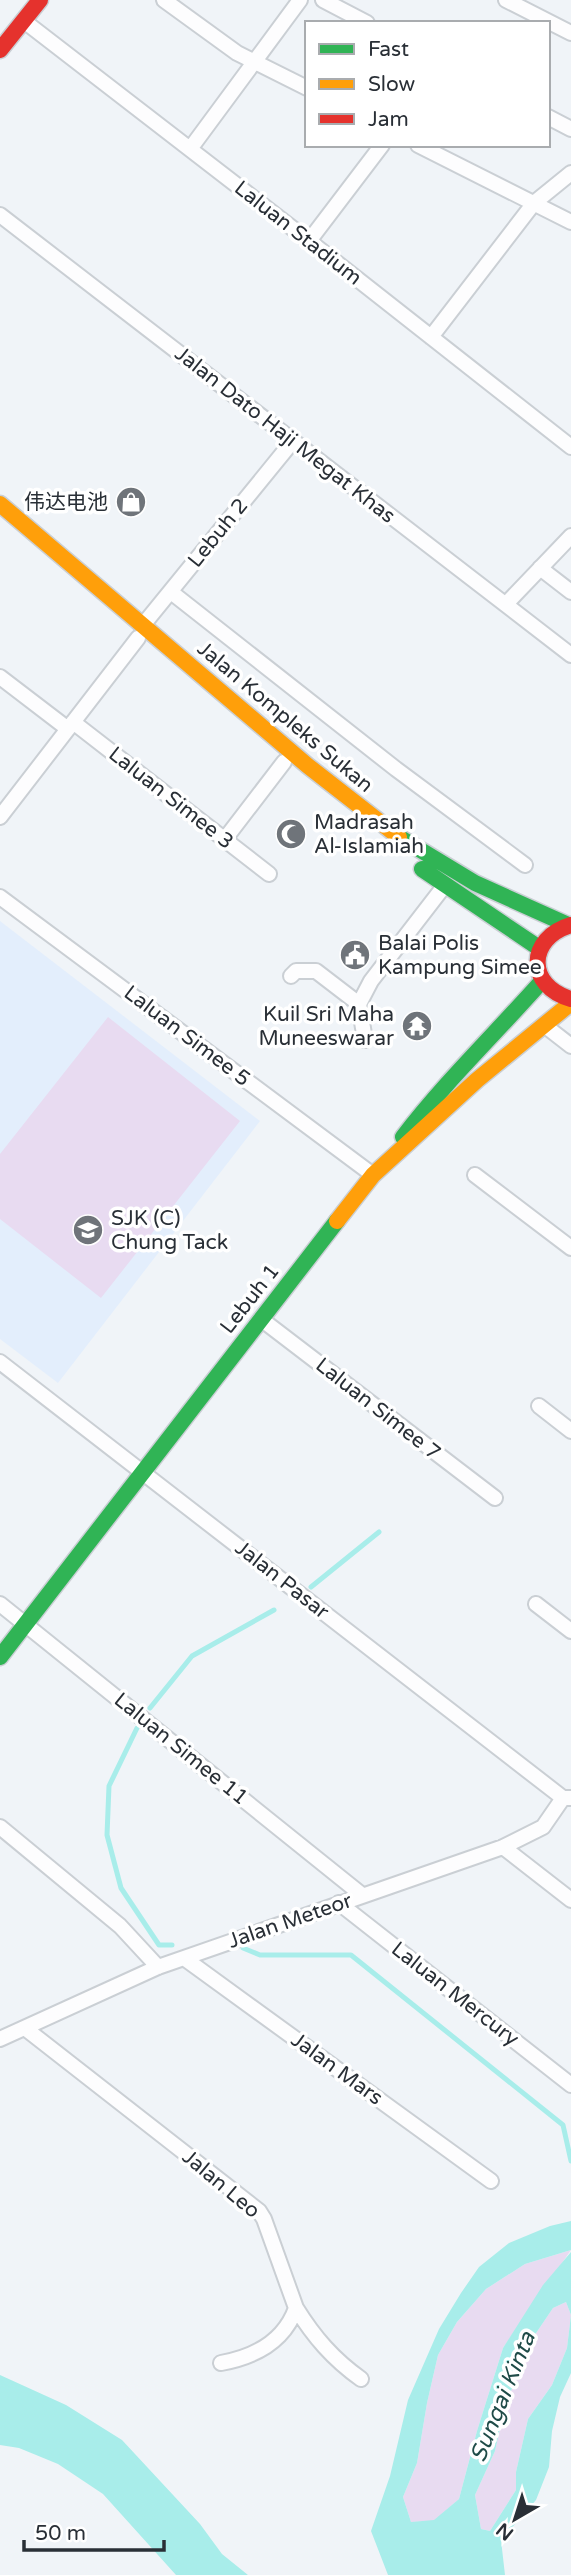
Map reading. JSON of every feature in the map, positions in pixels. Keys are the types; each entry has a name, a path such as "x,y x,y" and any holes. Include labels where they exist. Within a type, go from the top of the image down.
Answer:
{"main road":[{"path":"0,50 40,0"},
{"name":"Jalan Kompleks Sukan","path":"0,504 284,762 398,853 539,948 555,929 569,925"},
{"name":"Jalan Kompleks Sukan","path":"0,520 403,841 466,879 569,925"},
{"path":"539,948 537,970 542,981 555,994 571,1001"},
{"path":"373,1175 429,1103 494,1036 542,981"},
{"name":"Lebuh 1","path":"0,1657 373,1175 477,1080 571,1001"}],"street":[{"path":"164,0 237,53 305,87"},
{"path":"190,149 300,0"},
{"path":"323,0 363,21"},
{"path":"506,0 547,21"},
{"name":"Laluan Stadium","path":"24,21 571,447"},
{"path":"550,22 571,33"},
{"path":"550,118 571,129"},
{"path":"309,241 380,147"},
{"path":"422,147 571,222"},
{"path":"431,337 534,203 571,173"},
{"name":"Jalan Dato Haji Megat Khas","path":"0,215 571,655"},
{"name":"Lebuh 2","path":"0,817 171,592 292,442"},
{"path":"506,604 571,536"},
{"path":"540,568 571,592"},
{"path":"171,592 396,769 525,865"},
{"name":"Laluan Simee 3","path":"0,677 71,725 269,874"},
{"path":"225,839 284,762"},
{"path":"365,1040 359,1004 371,981 446,885"},
{"name":"Laluan Simee 5","path":"0,897 373,1175"},
{"path":"291,976 296,971 316,971 359,1004"},
{"path":"544,1026 571,1046"},
{"path":"475,1175 571,1248"},
{"name":"Laluan Simee 7","path":"261,1319 495,1498"},
{"name":"Jalan Pasar","path":"0,1362 567,1798"},
{"path":"539,1406 571,1430"},
{"name":"Laluan Simee 11","path":"0,1604 362,1895"},
{"path":"536,1604 571,1631"},
{"name":"Jalan Meteor","path":"0,2039 158,1967 503,1847 543,1827 567,1798"},
{"path":"0,1827 111,1918 158,1967"},
{"path":"503,1847 571,1900"},
{"name":"Laluan Mercury","path":"339,1903 571,2085"},
{"name":"Jalan Mars","path":"184,1958 491,2181"},
{"name":"Jalan Leo","path":"26,2029 259,2211 269,2231 296,2308 316,2339 361,2379"},
{"path":"221,2363 240,2359 275,2341 291,2322 296,2308"}],"shaded area":[{"name":"SJK (C) Chung Tack","path":"0,921 260,1121 58,1383 0,1339"},
{"path":"108,1017 240,1121 101,1298 0,1219 0,1154"},
{"path":"571,2250 503,2348 459,2499 434,2521 411,2522 403,2497 417,2463 438,2355 457,2322 486,2289 525,2264"},
{"path":"566,2302 571,2315 567,2348 552,2385 528,2419 516,2472 516,2490 490,2531 481,2529 475,2495 495,2451 504,2410 528,2345 553,2308"}],"water":[{"name":"Sungai Kinta","path":"571,2221 571,2250 525,2264 486,2289 457,2322 438,2355 417,2463 403,2497 411,2522 434,2520 459,2499 503,2348 543,2285 571,2252 571,2315 571,2373 560,2397 552,2431 549,2467 536,2500 501,2540 505,2575 388,2575 371,2531 390,2476 408,2400 439,2329 479,2267 509,2243 550,2226","holes":["566,2302 571,2315 567,2348 552,2385 528,2419 516,2472 516,2490 490,2531 481,2529 475,2495 495,2451 504,2410 528,2345 553,2308"]},
{"path":"0,2375 66,2405 122,2440 200,2524 222,2554 248,2575 176,2575 103,2494 58,2464 19,2448 0,2445"}],"waterway":[{"path":"311,1587 379,1532"},
{"path":"150,1708 192,1656 274,1610"},
{"path":"137,1728 109,1786 107,1835 121,1888 159,1945 172,1945"},
{"path":"243,1948 260,1955 351,1955 563,2125 571,2161"}],"traffic: fast":[{"path":"399,837 475,883 568,925"},
{"path":"422,869 539,948"},
{"path":"403,1137 453,1077 542,981"},
{"path":"0,1657 337,1221"}],"traffic: slow":[{"path":"0,504 308,766 399,837"},
{"path":"337,1221 373,1175 477,1080 571,1003"}],"traffic: jam":[{"path":"0,50 40,0"},
{"path":"571,925 546,940 538,962 546,984 556,993 571,999"}],"place":[{"name":"伟达电池","path":"131,502"},
{"name":"Madrasah Al-Islamiah","path":"291,834"},
{"name":"Balai Polis Kampung Simee","path":"355,955"},
{"name":"Kuil Sri Maha Muneeswarar","path":"417,1026"},
{"name":"SJK (C) Chung Tack","path":"88,1230"}]}
